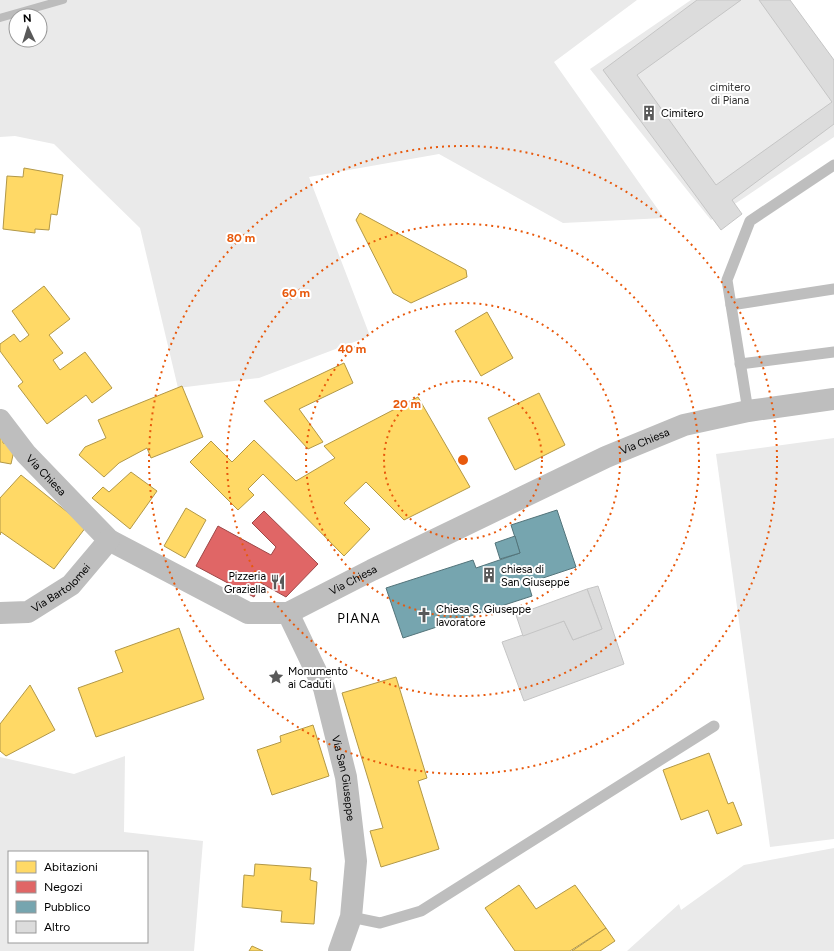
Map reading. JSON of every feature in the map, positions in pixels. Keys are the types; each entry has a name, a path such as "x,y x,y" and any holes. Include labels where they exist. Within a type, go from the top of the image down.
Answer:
{"street":[{"name":"Via Chiesa","path":"0,420 26,454 109,540 248,613 288,613 372,570 606,457 684,425 748,411 834,399"},
{"name":"Via Bartolomei","path":"0,613 28,612 71,585 109,540"},
{"name":"Via San Giuseppe","path":"288,613 324,688 346,777 356,861 352,917 339,951"}],"lane":[{"path":"748,411 727,280 750,221 834,165"},
{"path":"731,305 834,289"},
{"path":"740,364 834,352"},
{"path":"352,917 380,923 421,911 714,726"}],"green space":[{"path":"0,0 637,0 554,62 664,218 563,223 439,154 309,177 370,336 259,378 178,388 140,228 54,144 15,136 0,137"},
{"name":"cimitero di Piana","path":"691,0 781,0 834,77 834,137 711,220 590,69"},
{"path":"834,438 834,839 770,847 716,454"},
{"path":"125,756 124,832 203,841 194,951 0,951 0,757 74,774"},
{"path":"834,848 834,951 627,951 679,904 681,910 744,865"}],"building: Abitazioni":[{"path":"24,168 63,175 57,215 51,214 49,230 35,229 35,233 3,229 7,176 23,177"},
{"path":"360,213 466,270 467,277 411,303 393,293 356,220"},
{"path":"44,286 70,319 49,335 63,353 53,360 60,370 85,352 112,388 92,403 86,395 47,424 18,386 23,382 0,351 0,344 14,334 20,342 29,335 12,311"},
{"path":"487,312 513,358 481,376 455,331"},
{"path":"344,363 353,383 299,409 323,442 308,449 264,401"},
{"path":"182,386 203,437 151,458 147,448 119,463 104,477 79,455 85,447 106,438 98,420"},
{"path":"539,393 565,445 515,470 488,418"},
{"path":"418,397 470,487 404,520 366,482 344,503 370,529 344,556 263,474 248,489 254,495 238,510 190,462 211,441 232,462 254,440 296,481 335,458 324,446"},
{"path":"0,425 3,426 3,443 15,446 11,464 0,462"},
{"path":"131,472 157,491 130,529 92,498 103,487 109,492"},
{"path":"21,475 86,527 54,569 1,532 0,535 0,498"},
{"path":"186,508 206,520 185,558 164,546"},
{"path":"179,628 204,699 96,737 78,688 123,672 115,651"},
{"path":"396,677 427,778 418,781 439,849 381,867 370,831 383,828 342,693"},
{"path":"30,685 55,730 6,756 0,751 0,724"},
{"path":"313,725 329,776 272,795 257,750 281,742 280,736"},
{"path":"709,753 728,804 733,802 742,825 717,834 708,810 681,820 663,770"},
{"path":"255,864 311,868 310,880 317,882 314,924 281,922 282,911 242,907 244,875 254,876"},
{"path":"519,885 536,909 575,885 606,928 570,951 515,951 485,908"},
{"path":"606,928 615,941 600,951 572,951"},
{"path":"252,946 263,951 249,951"}],"building: Negozi":[{"path":"264,511 318,564 286,597 261,583 254,597 196,566 218,526 271,555 276,547 252,523"}],"building: Pubblico":[{"name":"chiesa di San Giuseppe","path":"557,510 576,567 528,583 532,596 403,638 386,588 473,560 476,568 520,553 511,525"},
{"path":"515,536 520,553 500,559 495,543"}],"building: Altro":[{"name":"Cimitero","path":"697,0 741,0 637,75 716,185 832,102 759,0 790,0 834,60 834,124 732,200 742,214 721,230 603,70"},
{"path":"598,586 624,664 524,701 502,642 564,621 573,640 602,629 587,589"},
{"path":"587,589 602,629 573,640 564,621 523,636 516,615"}],"waterway":[{"path":"0,18 63,0"}],"place":[{"name":"Cimitero","path":"649,113"},
{"name":"chiesa di San Giuseppe","path":"489,575"},
{"name":"Pizzeria Graziella","path":"278,582"},
{"name":"Chiesa S. Giuseppe lavoratore","path":"424,615"},
{"name":"Monumento ai Caduti","path":"276,677"}],"district":[{"name":"PIANA","path":"359,618"}]}
